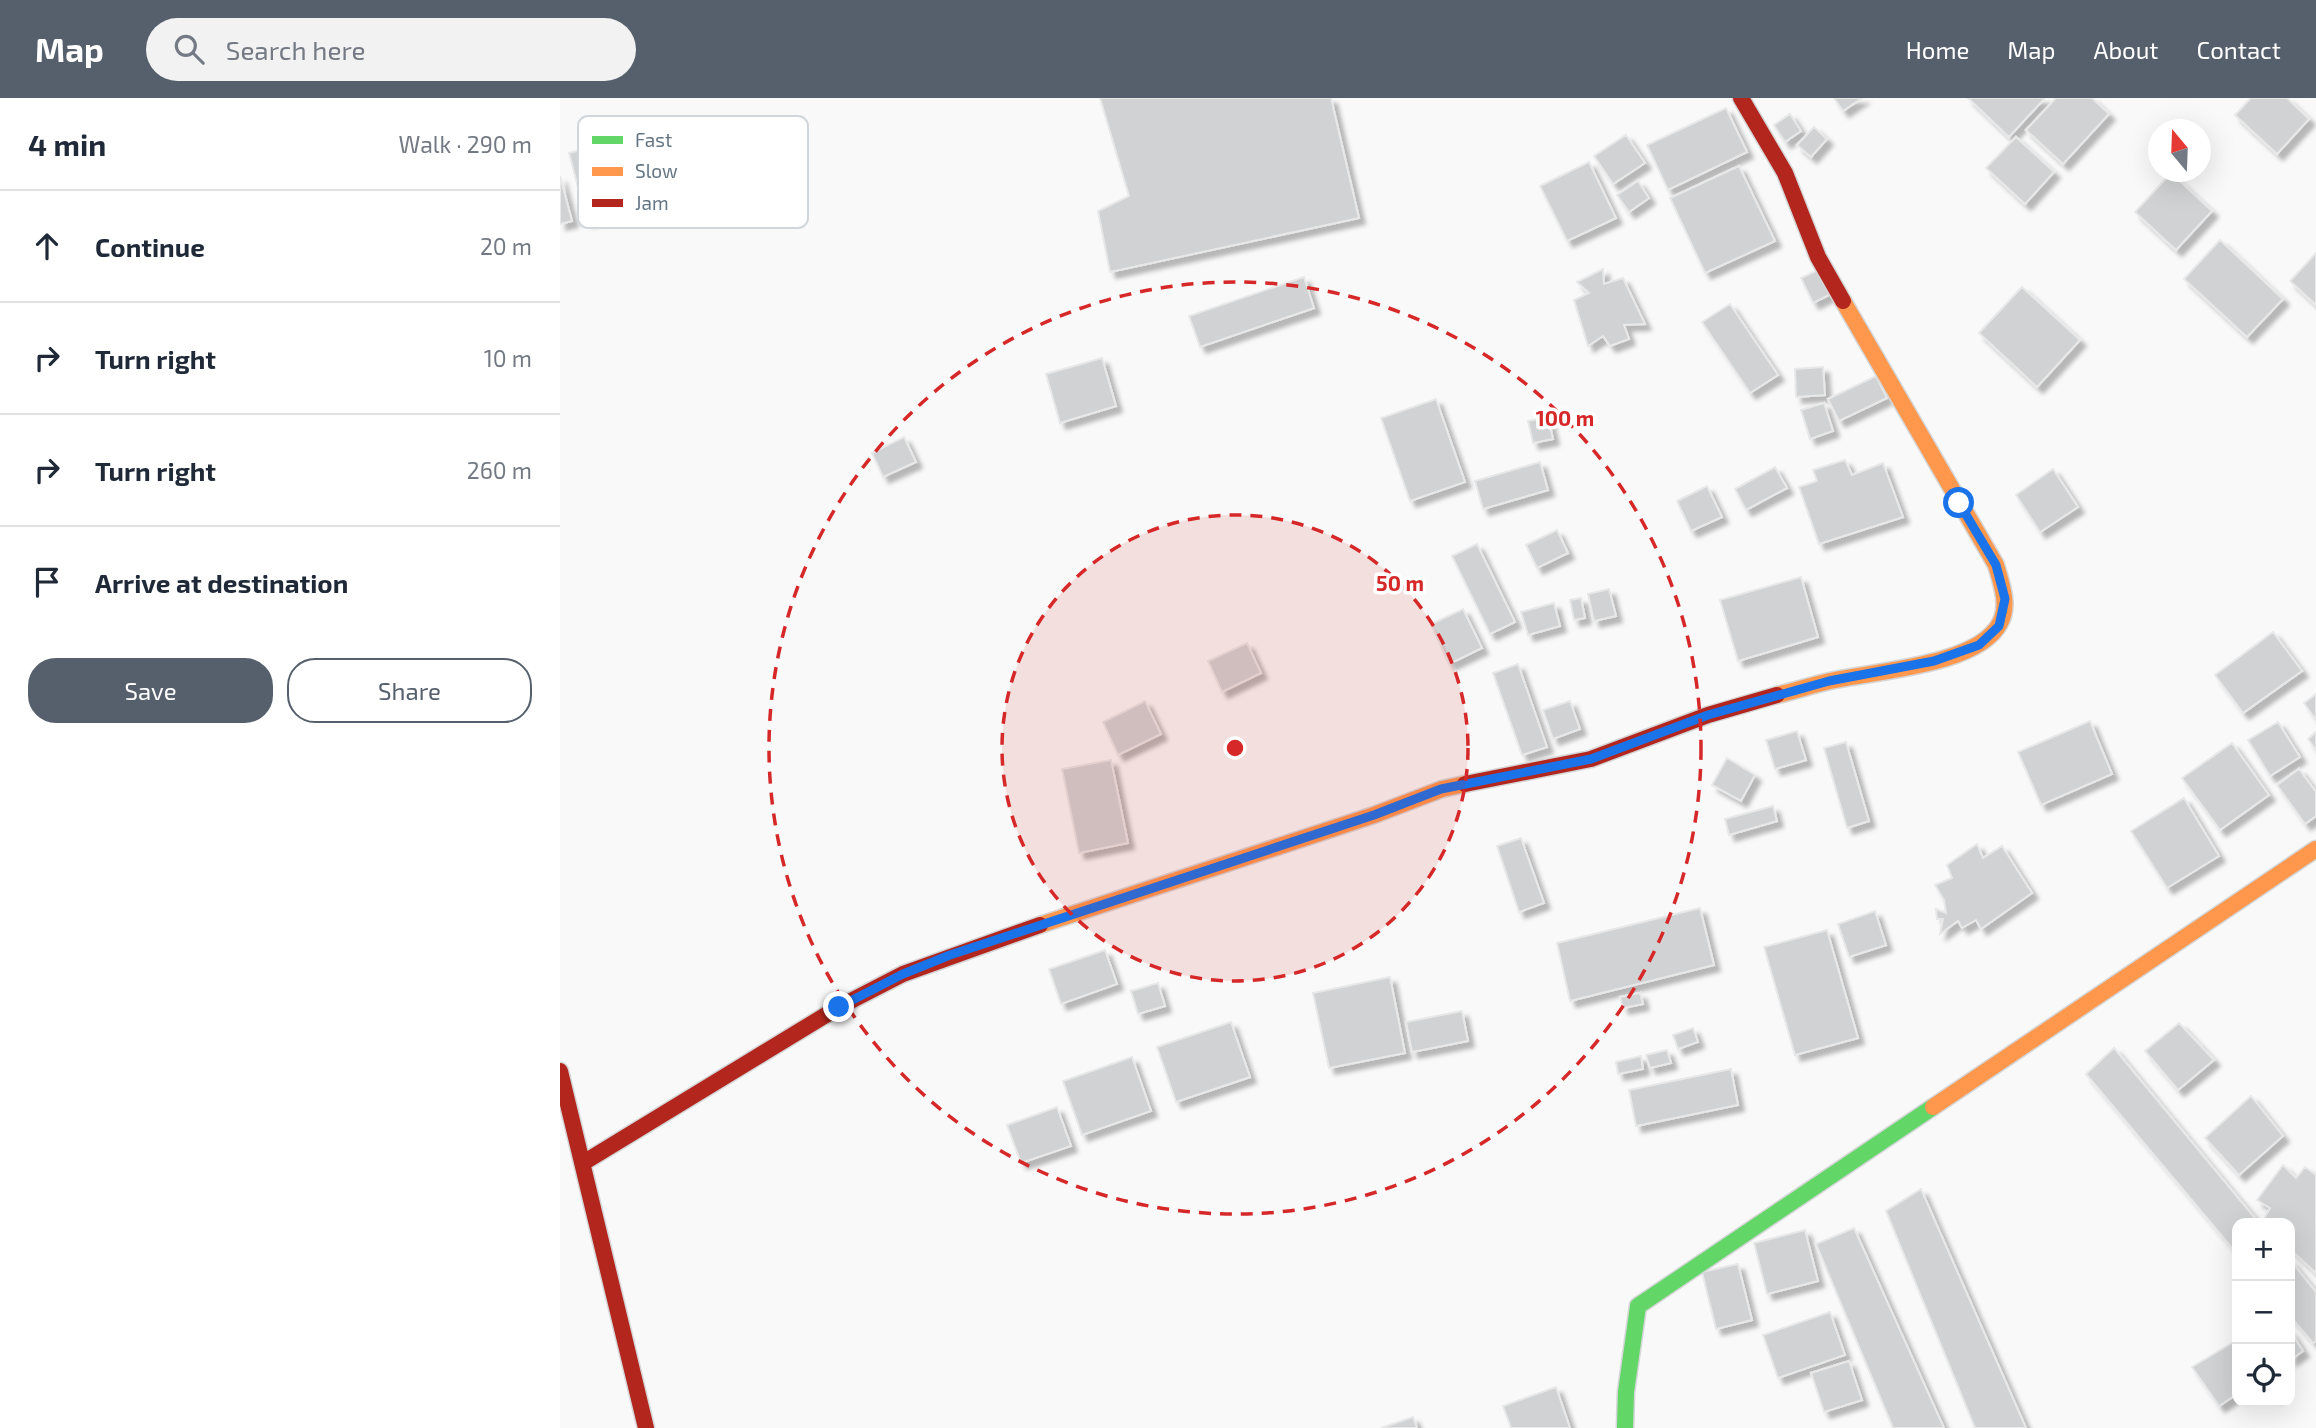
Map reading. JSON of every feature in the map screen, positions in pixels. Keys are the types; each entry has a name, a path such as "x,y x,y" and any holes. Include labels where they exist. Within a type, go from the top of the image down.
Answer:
{"street":[{"path":"583,1163 839,1007 903,974 950,955 1374,815 1441,789 1591,759 1708,715 1829,681 1934,661 1979,645 1987,638 1999,626 2004,609 2005,599 1996,565 1818,257 1785,173 1741,98"},
{"path":"1625,1428 1626,1392 1638,1306 2316,849"},
{"path":"560,1071 646,1428"}],"building":[{"path":"1100,98 1331,98 1359,218 1110,272 1098,211 1129,196"},
{"path":"1834,98 1862,98 1843,111"},
{"path":"1968,98 2045,98 2009,137"},
{"path":"2056,98 2092,98 2109,114 2063,164 2026,130"},
{"path":"2251,98 2287,98 2309,119 2277,154 2235,115"},
{"path":"1726,108 1747,152 1668,190 1647,145"},
{"path":"1790,114 1801,131 1785,142 1774,125"},
{"path":"1814,127 1827,139 1811,157 1797,145"},
{"path":"1626,135 1645,163 1613,184 1594,156"},
{"path":"2016,137 2054,172 2025,204 1986,168"},
{"path":"578,151 578,187 569,153"},
{"path":"1589,162 1616,218 1567,241 1540,186"},
{"path":"1739,166 1775,241 1705,273 1670,198"},
{"path":"560,176 572,221 560,224"},
{"path":"1638,181 1649,198 1629,212 1617,195"},
{"path":"2163,182 2181,182 2212,211 2176,250 2135,212"},
{"path":"2220,240 2283,299 2247,337 2184,279"},
{"path":"2316,253 2316,305 2290,281"},
{"path":"1603,269 1604,284 1623,278 1645,324 1624,325 1629,339 1610,346 1603,336 1588,346 1574,300 1589,293 1577,282"},
{"path":"1820,269 1831,294 1813,303 1801,278"},
{"path":"1304,277 1314,308 1200,347 1189,316"},
{"path":"2022,287 2080,340 2037,387 1979,333"},
{"path":"1730,304 1778,375 1750,393 1702,322"},
{"path":"1102,358 1116,406 1060,423 1046,374"},
{"path":"1823,367 1825,395 1796,397 1795,369"},
{"path":"1876,376 1887,398 1839,421 1828,399"},
{"path":"1436,399 1465,482 1410,501 1381,418"},
{"path":"1824,403 1833,431 1810,439 1801,410"},
{"path":"1548,417 1553,439 1533,443 1528,421"},
{"path":"904,437 916,462 883,477 872,453"},
{"path":"1845,460 1852,475 1883,463 1903,517 1819,544 1799,487 1817,481 1813,470"},
{"path":"1540,462 1548,490 1483,509 1475,481"},
{"path":"1775,467 1787,488 1746,510 1735,489"},
{"path":"2053,469 2078,507 2040,532 2016,495"},
{"path":"1707,486 1722,517 1691,531 1677,501"},
{"path":"1557,530 1568,553 1537,568 1526,545"},
{"path":"1477,544 1515,622 1490,634 1452,556"},
{"path":"1801,577 1818,637 1738,661 1720,600"},
{"path":"1609,589 1616,616 1594,621 1588,594"},
{"path":"1581,598 1585,618 1574,620 1570,600"},
{"path":"1554,603 1560,626 1528,635 1521,612"},
{"path":"1463,609 1482,648 1449,664 1431,624"},
{"path":"2273,632 2302,671 2243,713 2215,675"},
{"path":"1247,643 1261,673 1222,692 1208,661"},
{"path":"1518,664 1547,747 1522,755 1493,673"},
{"path":"2316,694 2316,720 2304,703"},
{"path":"1145,701 1161,734 1118,755 1103,722"},
{"path":"1570,701 1580,729 1553,739 1543,710"},
{"path":"2090,721 2112,774 2041,805 2018,752"},
{"path":"2278,722 2300,757 2270,776 2248,740"},
{"path":"1797,731 1806,760 1775,769 1766,740"},
{"path":"2316,732 2316,750 2308,739"},
{"path":"1846,742 1869,821 1847,828 1824,748"},
{"path":"2232,743 2269,795 2220,830 2182,778"},
{"path":"1727,758 1755,775 1741,801 1712,785"},
{"path":"1111,760 1128,843 1079,853 1062,769"},
{"path":"2299,769 2316,792 2316,816 2305,824 2277,785"},
{"path":"2184,798 2219,856 2167,888 2131,831"},
{"path":"1773,806 1777,821 1729,835 1725,819"},
{"path":"1521,838 1544,903 1519,912 1497,846"},
{"path":"1977,844 1983,858 2002,846 2032,893 1981,929 1976,920 1962,928 1958,921 1940,934 1943,919 1937,919 1936,909 1946,913 1944,900 1935,885 1952,878 1947,865"},
{"path":"1700,908 1714,965 1570,1001 1557,943"},
{"path":"1875,911 1886,945 1849,957 1838,924"},
{"path":"1827,930 1858,1038 1795,1055 1764,947"},
{"path":"1105,950 1117,984 1061,1004 1049,969"},
{"path":"1390,977 1405,1053 1329,1068 1313,993"},
{"path":"1158,983 1165,1006 1138,1014 1131,991"},
{"path":"1640,993 1643,1004 1623,1008 1620,997"},
{"path":"1462,1011 1468,1041 1412,1052 1406,1022"},
{"path":"1231,1022 1250,1077 1176,1102 1157,1047"},
{"path":"2179,1023 2214,1060 2178,1090 2145,1051"},
{"path":"1693,1028 1698,1042 1678,1049 1673,1035"},
{"path":"2114,1048 2255,1218 2232,1218 2232,1248 2086,1074"},
{"path":"1667,1050 1671,1063 1650,1068 1646,1055"},
{"path":"1641,1056 1643,1069 1618,1074 1616,1062"},
{"path":"1132,1057 1151,1111 1082,1135 1063,1081"},
{"path":"1731,1069 1738,1105 1636,1126 1629,1090"},
{"path":"2251,1096 2283,1136 2239,1175 2205,1138"},
{"path":"1057,1107 1071,1146 1021,1163 1007,1125"},
{"path":"2283,1165 2296,1178 2305,1167 2316,1175 2316,1273 2295,1254 2295,1218 2265,1218 2270,1208 2257,1200"},
{"path":"1921,1189 2026,1428 1975,1428 1886,1211"},
{"path":"1854,1228 1944,1428 1893,1428 1816,1244"},
{"path":"1805,1230 1818,1281 1767,1294 1754,1243"},
{"path":"1738,1264 1752,1320 1716,1329 1702,1272"},
{"path":"2295,1266 2316,1292 2316,1341 2313,1343 2295,1322"},
{"path":"1830,1312 1845,1355 1778,1378 1763,1335"},
{"path":"2295,1339 2303,1351 2295,1357"},
{"path":"2232,1343 2232,1397 2219,1406 2192,1367"},
{"path":"1849,1361 1862,1400 1824,1412 1811,1373"},
{"path":"1556,1387 1570,1428 1511,1428 1503,1406"},
{"path":"1413,1417 1417,1428 1381,1428"}],"traffic: fast":[{"path":"1625,1428 1626,1392 1638,1306 1933,1107"}],"traffic: slow":[{"path":"1777,695 1830,681 1948,658 1970,649 1988,637 2003,616 2004,594 1996,565 1843,301"},
{"path":"1040,925 1374,815 1442,789 1465,784"},
{"path":"1933,1107 2316,849"}],"traffic: jam":[{"path":"1741,98 1785,173 1818,257 1843,301"},
{"path":"1465,784 1591,759 1708,715 1777,695"},
{"path":"583,1163 839,1007 903,974 1040,925"},
{"path":"560,1071 646,1428"}],"route":[{"path":"839,1007 903,974 950,955 1374,815 1441,789 1591,759 1708,715 1829,681 1934,661 1979,645 1999,626 2005,599 1996,565 1959,503"}]}
